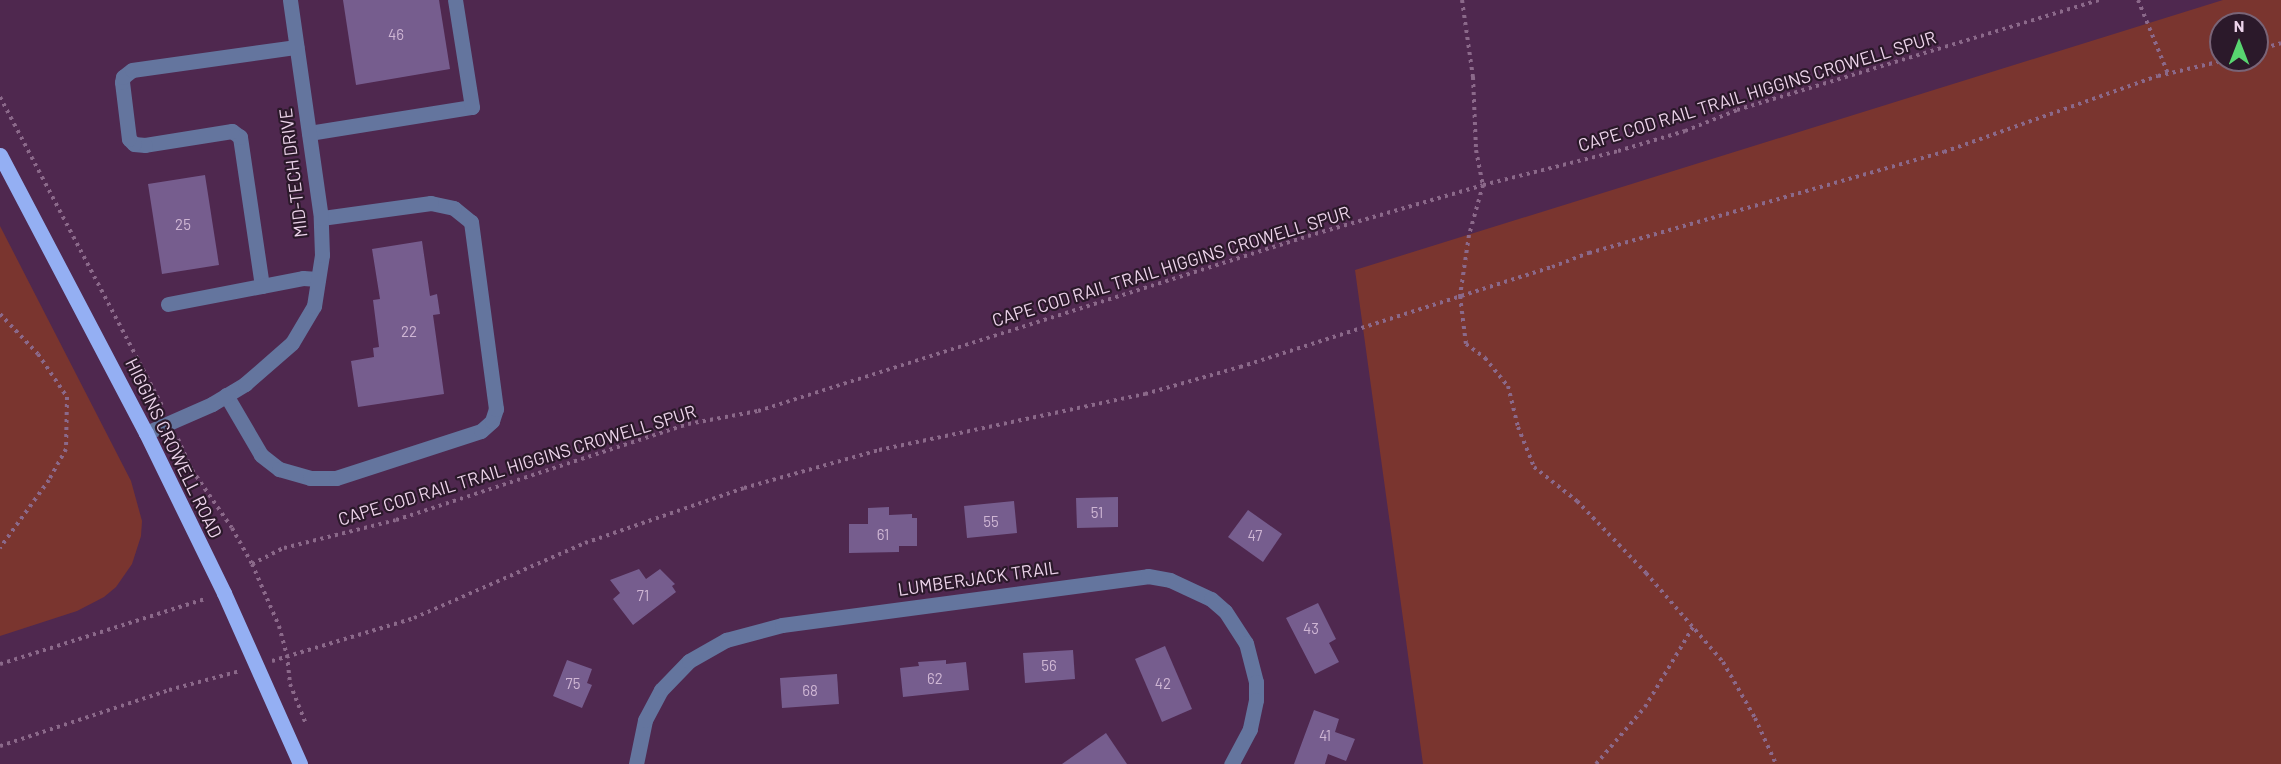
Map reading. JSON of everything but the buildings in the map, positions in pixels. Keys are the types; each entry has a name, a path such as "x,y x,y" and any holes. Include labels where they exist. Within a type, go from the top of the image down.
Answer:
{"main road":[{"name":"HIGGINS CROWELL ROAD","path":"0,155 146,433 224,593 300,764"}],"street":[{"name":"MID-TECH DRIVE","path":"146,433 226,395 266,368 292,343 314,306 322,255 321,218 290,0"},
{"path":"309,132 472,107 455,0"},
{"path":"262,286 240,137 232,131 145,145 134,144 129,139 122,82 123,76 132,70 296,47"},
{"path":"226,395 261,455 279,469 310,478 336,478 481,431 492,421 496,409 471,222 454,208 431,203 321,218"},
{"path":"168,304 303,278 318,279"},
{"name":"LUMBERJACK TRAIL","path":"636,764 645,720 661,690 689,661 726,640 782,625 1148,576 1170,580 1211,599 1225,611 1246,643 1256,682 1256,700 1250,729 1230,764"}],"path":[{"path":"1462,0 1473,76 1476,150 1483,185 1469,235 1460,296 1466,344 1485,358 1508,386 1518,427 1534,467 1577,501 1723,662 1755,718 1776,764"},
{"name":"CAPE COD RAIL TRAIL HIGGINS CROWELL SPUR","path":"252,564 284,548 396,520 688,424 758,411 1308,236 1483,185 1618,151 1685,131 1737,110 2100,0"},
{"path":"2138,0 2168,74"},
{"path":"0,746 169,690 257,667 287,655 315,650 414,618 585,543 744,488 879,450 1155,391 1240,367 1552,267 1589,253 1944,152 2168,74 2209,64"},
{"path":"0,97 146,370"},
{"path":"0,314 38,354 67,397 66,449 49,480 0,548"},
{"path":"192,470 232,528 252,564 279,626 287,655 290,684 310,734"},
{"path":"0,664 224,593"},
{"path":"1596,764 1645,707 1693,627"}],"shaded area":[{"path":"2223,0 2281,0 2281,764 1423,764 1355,270"},
{"path":"0,226 131,481 142,521 141,536 132,564 116,587 104,597 77,611 0,636"}]}
